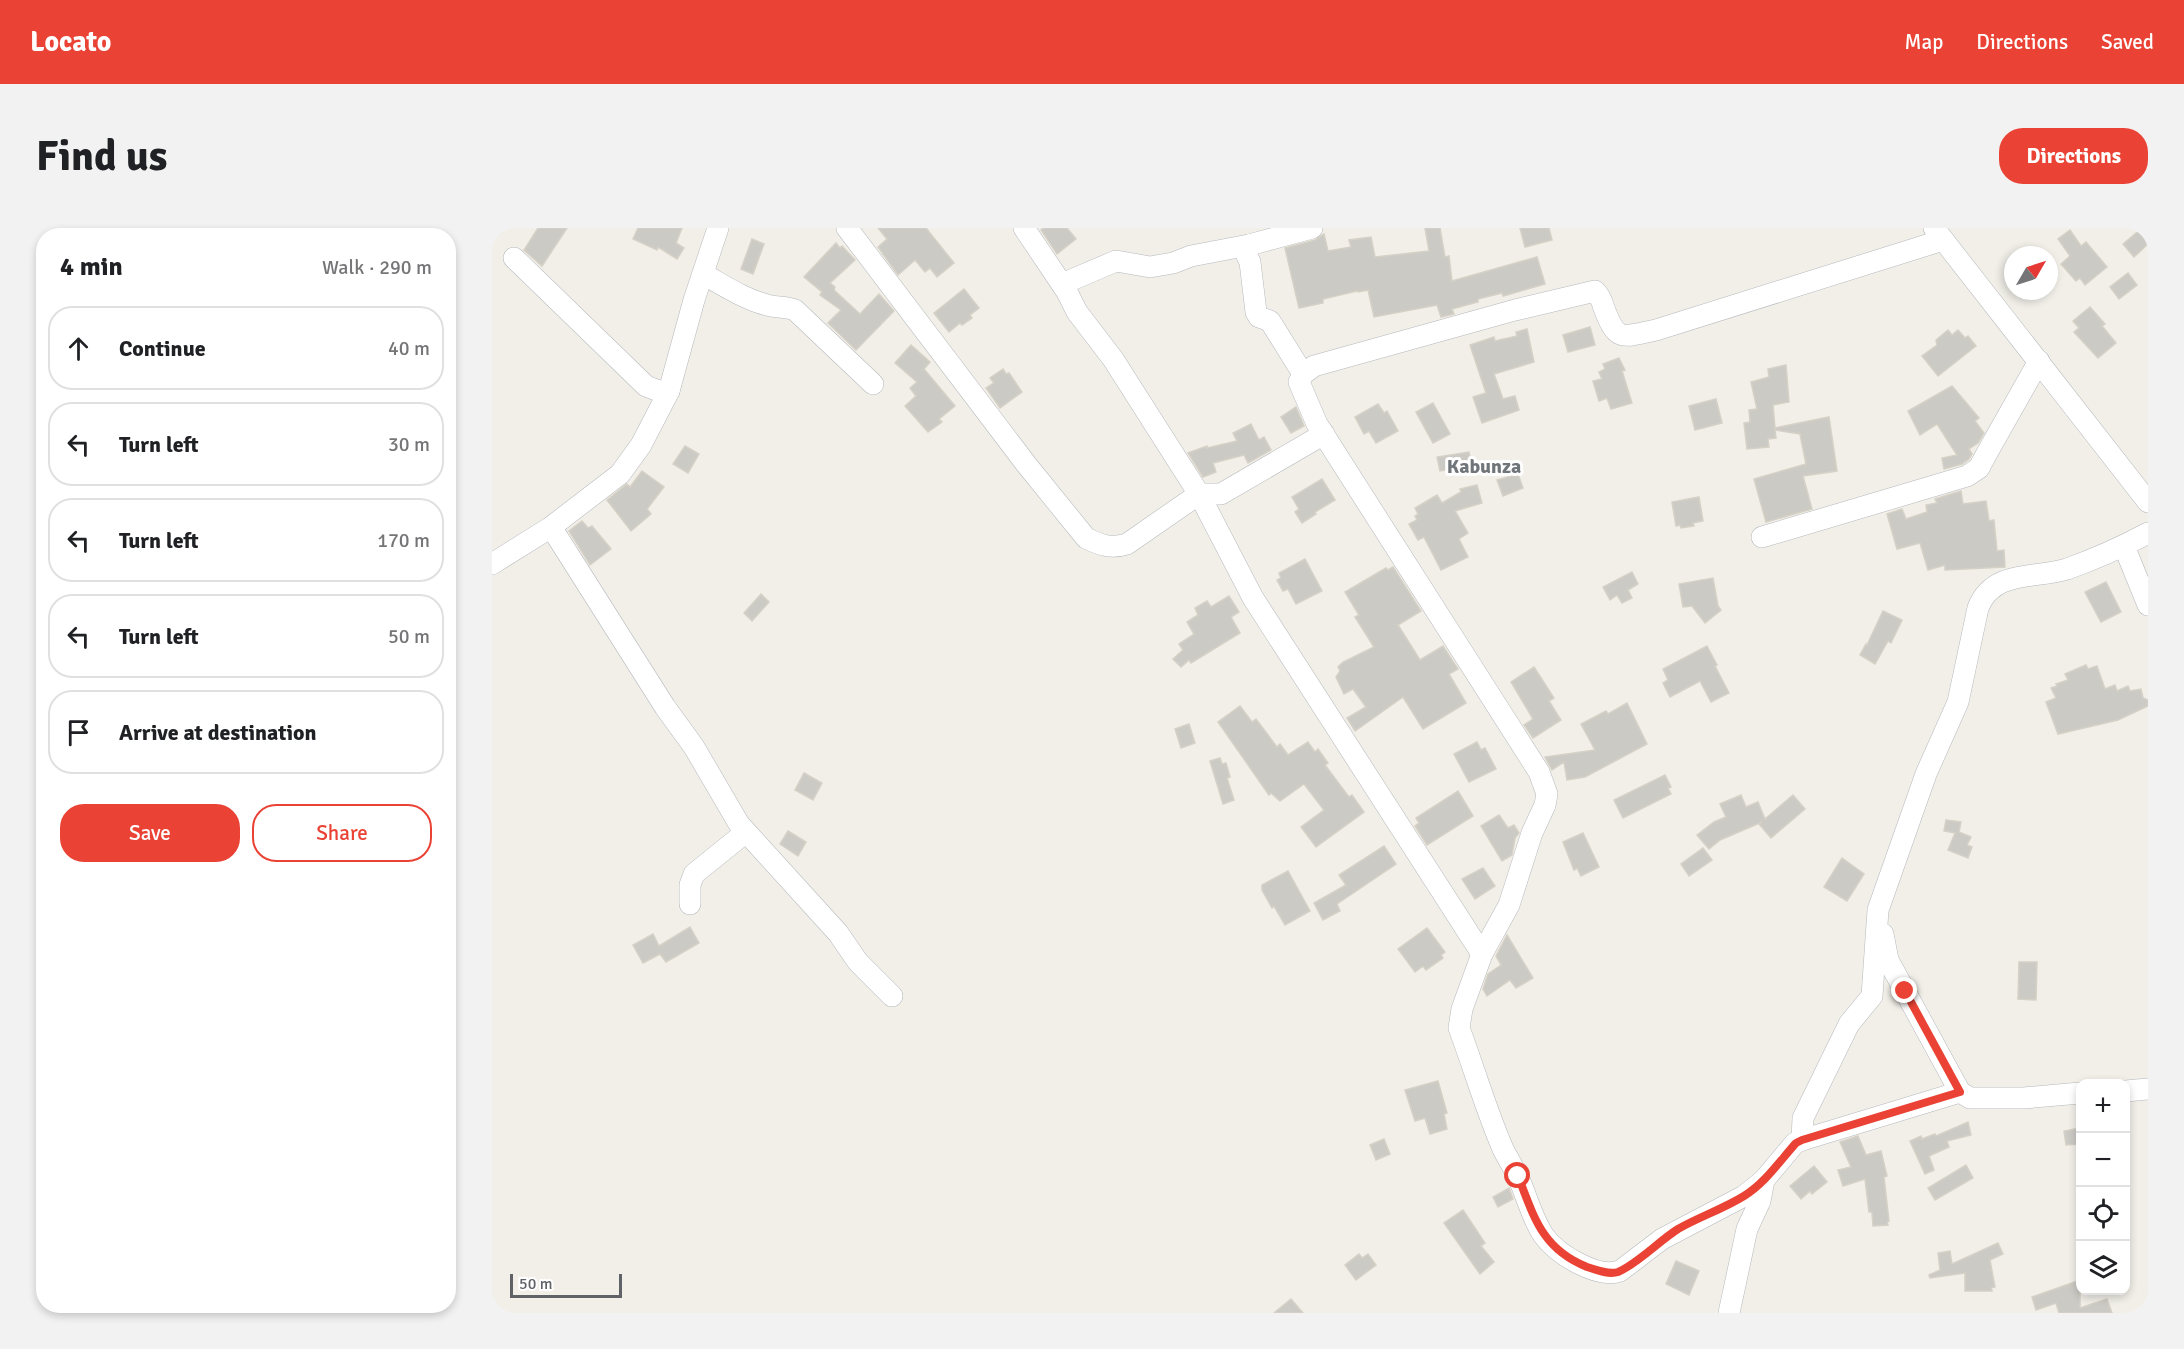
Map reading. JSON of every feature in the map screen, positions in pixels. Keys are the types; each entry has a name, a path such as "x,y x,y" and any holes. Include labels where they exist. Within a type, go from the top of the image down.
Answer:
{"street":[{"path":"492,564 551,526 620,474 641,445 669,391 718,228"},
{"path":"847,228 1026,464 1086,538 1100,545 1115,548 1127,544 1199,494 1221,494 1324,434"},
{"path":"1024,228 1062,284 1077,312 1113,359 1199,494 1254,598 1482,954"},
{"path":"1062,284 1116,261 1150,267 1312,228"},
{"path":"1960,1092 1796,1143 1764,1180 1744,1196 1662,1239 1625,1269 1613,1274 1576,1263 1558,1251 1545,1238 1503,1148 1459,1028 1462,1009 1482,954 1509,905 1547,794 1539,772 1317,424 1312,407 1299,382 1303,374 1314,366 1515,310 1595,291 1600,296 1611,328 1617,333 1631,335 1656,330 1938,234 2148,502"},
{"path":"1249,245 1246,254 1250,262 1256,312 1259,317 1270,321 1303,374"},
{"path":"514,258 646,386 658,391 669,391"},
{"path":"703,274 744,296 767,305 795,310 873,384"},
{"path":"1762,537 1935,487 1976,471 1983,463 2039,361"},
{"path":"551,526 665,707 694,747 739,824 838,933 858,962 892,996"},
{"path":"1802,1140 1803,1118 1849,1024 1872,996 1878,910 1926,774 1958,702 1978,608 1983,595 2013,578 2065,569 2124,546 2148,533"},
{"path":"2124,546 2148,605"},
{"path":"690,904 690,885 694,874 746,832"},
{"path":"1878,910 1888,960 1960,1092 1970,1098 2024,1098 2076,1092"},
{"path":"2130,1090 2148,1089"},
{"path":"1729,1313 1747,1229 1760,1201 1764,1180"}],"building":[{"path":"538,228 567,228 542,266 524,250"},
{"path":"638,228 682,228 676,243 684,248 677,259 658,247 657,250 633,239"},
{"path":"878,228 926,228 954,263 937,277 930,268 925,272 915,260 898,275 878,247 887,239"},
{"path":"1067,228 1076,239 1057,254 1041,230"},
{"path":"1425,228 1440,228 1445,257 1449,256 1452,281 1537,257 1545,284 1503,296 1502,293 1478,299 1478,302 1452,309 1454,314 1441,317 1437,305 1374,317 1368,290 1323,299 1323,303 1299,308 1285,248 1315,240 1324,234 1328,251 1351,247 1349,240 1371,237 1375,257 1429,251"},
{"path":"1520,228 1549,228 1552,240 1525,247"},
{"path":"2142,228 2148,228 2148,244 2134,257 2123,244"},
{"path":"2070,230 2081,246 2086,242 2107,267 2085,285 2080,278 2076,281 2061,264 2070,256 2058,239"},
{"path":"752,239 764,244 753,274 741,269"},
{"path":"836,243 855,260 830,283 835,287 834,290 860,314 879,294 894,311 856,350 828,323 841,310 820,295 822,292 804,277"},
{"path":"2128,273 2137,285 2119,299 2110,287"},
{"path":"964,289 979,308 970,315 972,318 962,325 960,323 949,332 934,313"},
{"path":"2090,307 2105,324 2102,326 2116,343 2098,358 2074,332 2079,328 2073,321"},
{"path":"1590,327 1595,345 1568,352 1563,335"},
{"path":"1527,329 1534,362 1494,374 1503,399 1515,396 1519,410 1482,423 1473,397 1486,393 1470,345 1494,337 1495,341 1517,336 1516,332"},
{"path":"1948,330 1952,335 1958,330 1965,338 1968,336 1976,346 1938,376 1922,356 1937,345 1936,340"},
{"path":"911,345 930,362 924,369 955,406 939,419 942,422 928,432 905,406 916,396 910,388 917,382 895,363"},
{"path":"1619,358 1625,370 1622,371 1632,403 1611,409 1607,398 1599,401 1593,381 1602,379 1599,372 1605,369 1603,364"},
{"path":"1786,365 1789,402 1773,405 1775,428 1829,417 1837,471 1803,476 1812,509 1766,522 1754,479 1806,464 1800,434 1775,430 1776,438 1768,439 1769,447 1747,449 1744,423 1750,422 1749,410 1757,409 1751,382 1769,377 1768,369"},
{"path":"1003,369 1006,374 1009,373 1022,392 1000,408 986,388 994,383 990,378"},
{"path":"1952,386 1979,418 1975,421 1984,433 1978,443 1969,449 1972,454 1969,459 1962,464 1944,469 1942,458 1957,455 1937,424 1920,435 1908,411"},
{"path":"1716,399 1722,423 1695,430 1689,406"},
{"path":"1433,403 1450,434 1433,443 1416,412"},
{"path":"1378,404 1384,413 1387,411 1398,431 1376,443 1369,431 1364,434 1355,417"},
{"path":"1296,407 1304,426 1291,433 1281,417"},
{"path":"1251,424 1259,440 1264,437 1271,450 1248,463 1244,455 1213,463 1216,472 1203,477 1188,453 1207,446 1207,448 1237,441 1233,433"},
{"path":"685,446 699,454 688,473 673,464"},
{"path":"1469,452 1472,466 1440,471 1437,457"},
{"path":"642,471 664,487 647,509 651,514 631,531 607,500 627,484 630,487"},
{"path":"1518,474 1523,488 1503,496 1497,480"},
{"path":"1322,479 1335,500 1302,523 1295,512 1299,509 1292,497"},
{"path":"1477,485 1482,503 1455,511 1468,533 1459,539 1468,557 1441,570 1424,537 1418,540 1409,524 1417,520 1415,516 1418,514 1415,508 1437,495 1442,503 1461,492 1460,489"},
{"path":"1961,491 1963,504 1986,501 1989,521 1994,520 1997,551 2004,550 2005,567 1945,570 1945,565 1928,570 1920,543 1897,549 1887,514 1902,509 1906,519 1927,512 1926,505 1937,503 1935,499"},
{"path":"1699,497 1703,521 1693,523 1694,526 1681,528 1680,525 1676,526 1672,502"},
{"path":"582,521 588,528 592,526 611,549 590,565 569,531"},
{"path":"1305,559 1322,591 1296,604 1288,589 1283,591 1277,580 1281,578 1279,573"},
{"path":"1393,567 1421,611 1398,625 1420,660 1443,646 1458,669 1449,674 1466,703 1423,729 1403,697 1355,731 1347,718 1366,707 1353,689 1344,694 1336,677 1340,671 1338,667 1343,662 1374,647 1355,617 1359,615 1345,592 1386,568 1388,570"},
{"path":"1632,572 1638,584 1628,590 1632,598 1622,603 1617,595 1610,600 1603,587"},
{"path":"1713,578 1718,606 1721,610 1705,623 1692,606 1683,607 1679,584"},
{"path":"2106,582 2121,612 2101,622 2085,592"},
{"path":"761,594 769,602 752,621 744,613"},
{"path":"1229,596 1239,612 1231,617 1240,633 1191,663 1189,660 1181,667 1173,659 1183,650 1179,644 1194,634 1187,622 1198,615 1195,608 1207,601 1211,607"},
{"path":"1883,611 1902,620 1891,643 1888,641 1875,664 1860,655"},
{"path":"1707,646 1729,693 1711,702 1700,681 1670,697 1663,683 1668,680 1663,669"},
{"path":"2086,665 2088,669 2097,666 2105,689 2115,685 2117,691 2128,686 2130,691 2141,689 2143,698 2148,700 2148,706 2118,720 2058,734 2046,702 2056,698 2051,688 2068,680 2065,674"},
{"path":"1534,667 1554,698 1549,701 1561,720 1533,738 1524,725 1533,719 1511,682"},
{"path":"1627,703 1647,744 1585,777 1567,780 1564,762 1552,770 1545,757 1595,750 1581,724 1606,711 1608,714"},
{"path":"1240,706 1252,722 1256,719 1277,747 1280,744 1288,755 1308,742 1315,752 1318,749 1328,763 1325,765 1349,797 1352,795 1364,812 1316,847 1301,827 1324,810 1304,784 1280,801 1271,793 1269,795 1218,722"},
{"path":"1189,724 1195,743 1181,748 1175,729"},
{"path":"1477,742 1481,750 1485,748 1496,769 1469,782 1454,754"},
{"path":"1220,758 1222,764 1226,763 1230,777 1227,778 1234,800 1223,804 1210,761"},
{"path":"804,773 822,783 813,800 795,790"},
{"path":"1665,775 1671,787 1668,788 1671,794 1623,818 1614,800"},
{"path":"1458,791 1473,816 1427,845 1415,826 1419,823 1416,818"},
{"path":"1741,795 1746,807 1758,802 1765,819 1793,795 1805,809 1771,838 1759,824 1762,822 1720,840 1709,849 1697,835 1714,822 1726,817 1720,804"},
{"path":"1499,815 1508,828 1514,825 1519,833 1515,838 1512,855 1502,861 1481,826"},
{"path":"1946,820 1961,822 1959,832 1971,837 1967,845 1972,847 1968,858 1948,850 1955,833 1944,831"},
{"path":"788,831 806,842 798,856 780,844"},
{"path":"1583,833 1599,867 1581,876 1577,868 1574,870 1563,842"},
{"path":"1384,846 1396,864 1337,904 1340,911 1323,920 1314,903 1346,885 1339,875"},
{"path":"1703,848 1712,860 1689,876 1681,864"},
{"path":"1842,858 1864,874 1847,901 1824,887"},
{"path":"1483,868 1495,886 1475,899 1462,879"},
{"path":"1288,871 1310,911 1285,925 1274,906 1272,908 1262,890 1262,885"},
{"path":"690,927 699,943 666,962 660,954 643,963 633,945 653,934 659,946"},
{"path":"1427,928 1445,952 1441,955 1443,958 1426,970 1423,966 1415,972 1398,949"},
{"path":"1507,935 1533,978 1516,988 1510,980 1487,996 1483,989 1488,974 1501,965 1496,956"},
{"path":"2019,962 2037,962 2036,1000 2018,999"},
{"path":"1438,1081 1447,1113 1444,1114 1447,1129 1430,1134 1425,1118 1415,1121 1405,1090"},
{"path":"1968,1122 1971,1135 1947,1141 1949,1147 1929,1156 1934,1170 1925,1174 1910,1141 1921,1136 1922,1139 1935,1134 1936,1136"},
{"path":"2076,1129 2076,1144 2066,1145 2064,1131"},
{"path":"1858,1136 1866,1155 1881,1151 1887,1176 1884,1177 1888,1225 1873,1226 1865,1179 1843,1186 1838,1170 1851,1167 1840,1142"},
{"path":"1384,1139 1390,1154 1376,1160 1370,1145"},
{"path":"1966,1165 1973,1178 1935,1200 1928,1188"},
{"path":"1814,1166 1827,1182 1812,1194 1810,1191 1801,1199 1790,1186"},
{"path":"1509,1188 1513,1199 1498,1207 1493,1197"},
{"path":"1463,1210 1485,1243 1481,1246 1494,1262 1480,1274 1444,1223"},
{"path":"1998,1243 2003,1254 1990,1260 1995,1287 1991,1288 1992,1291 1965,1291 1965,1273 1930,1278 1929,1275 1940,1270 1938,1253 1950,1251 1952,1264"},
{"path":"1359,1254 1362,1258 1368,1254 1376,1265 1356,1280 1345,1265"},
{"path":"1676,1261 1699,1271 1689,1295 1666,1284"},
{"path":"2076,1281 2076,1295 2080,1295 2080,1308 2107,1299 2112,1313 2059,1313 2056,1303 2036,1310 2032,1297"},
{"path":"1291,1299 1303,1313 1274,1313"}],"district":[{"name":"Kabunza","path":"1484,466"}],"route":[{"path":"1518,1176 1538,1227 1558,1251 1576,1263 1592,1269 1613,1274 1625,1269 1662,1239 1744,1196 1775,1169 1796,1143 1960,1092 1905,991"}]}
